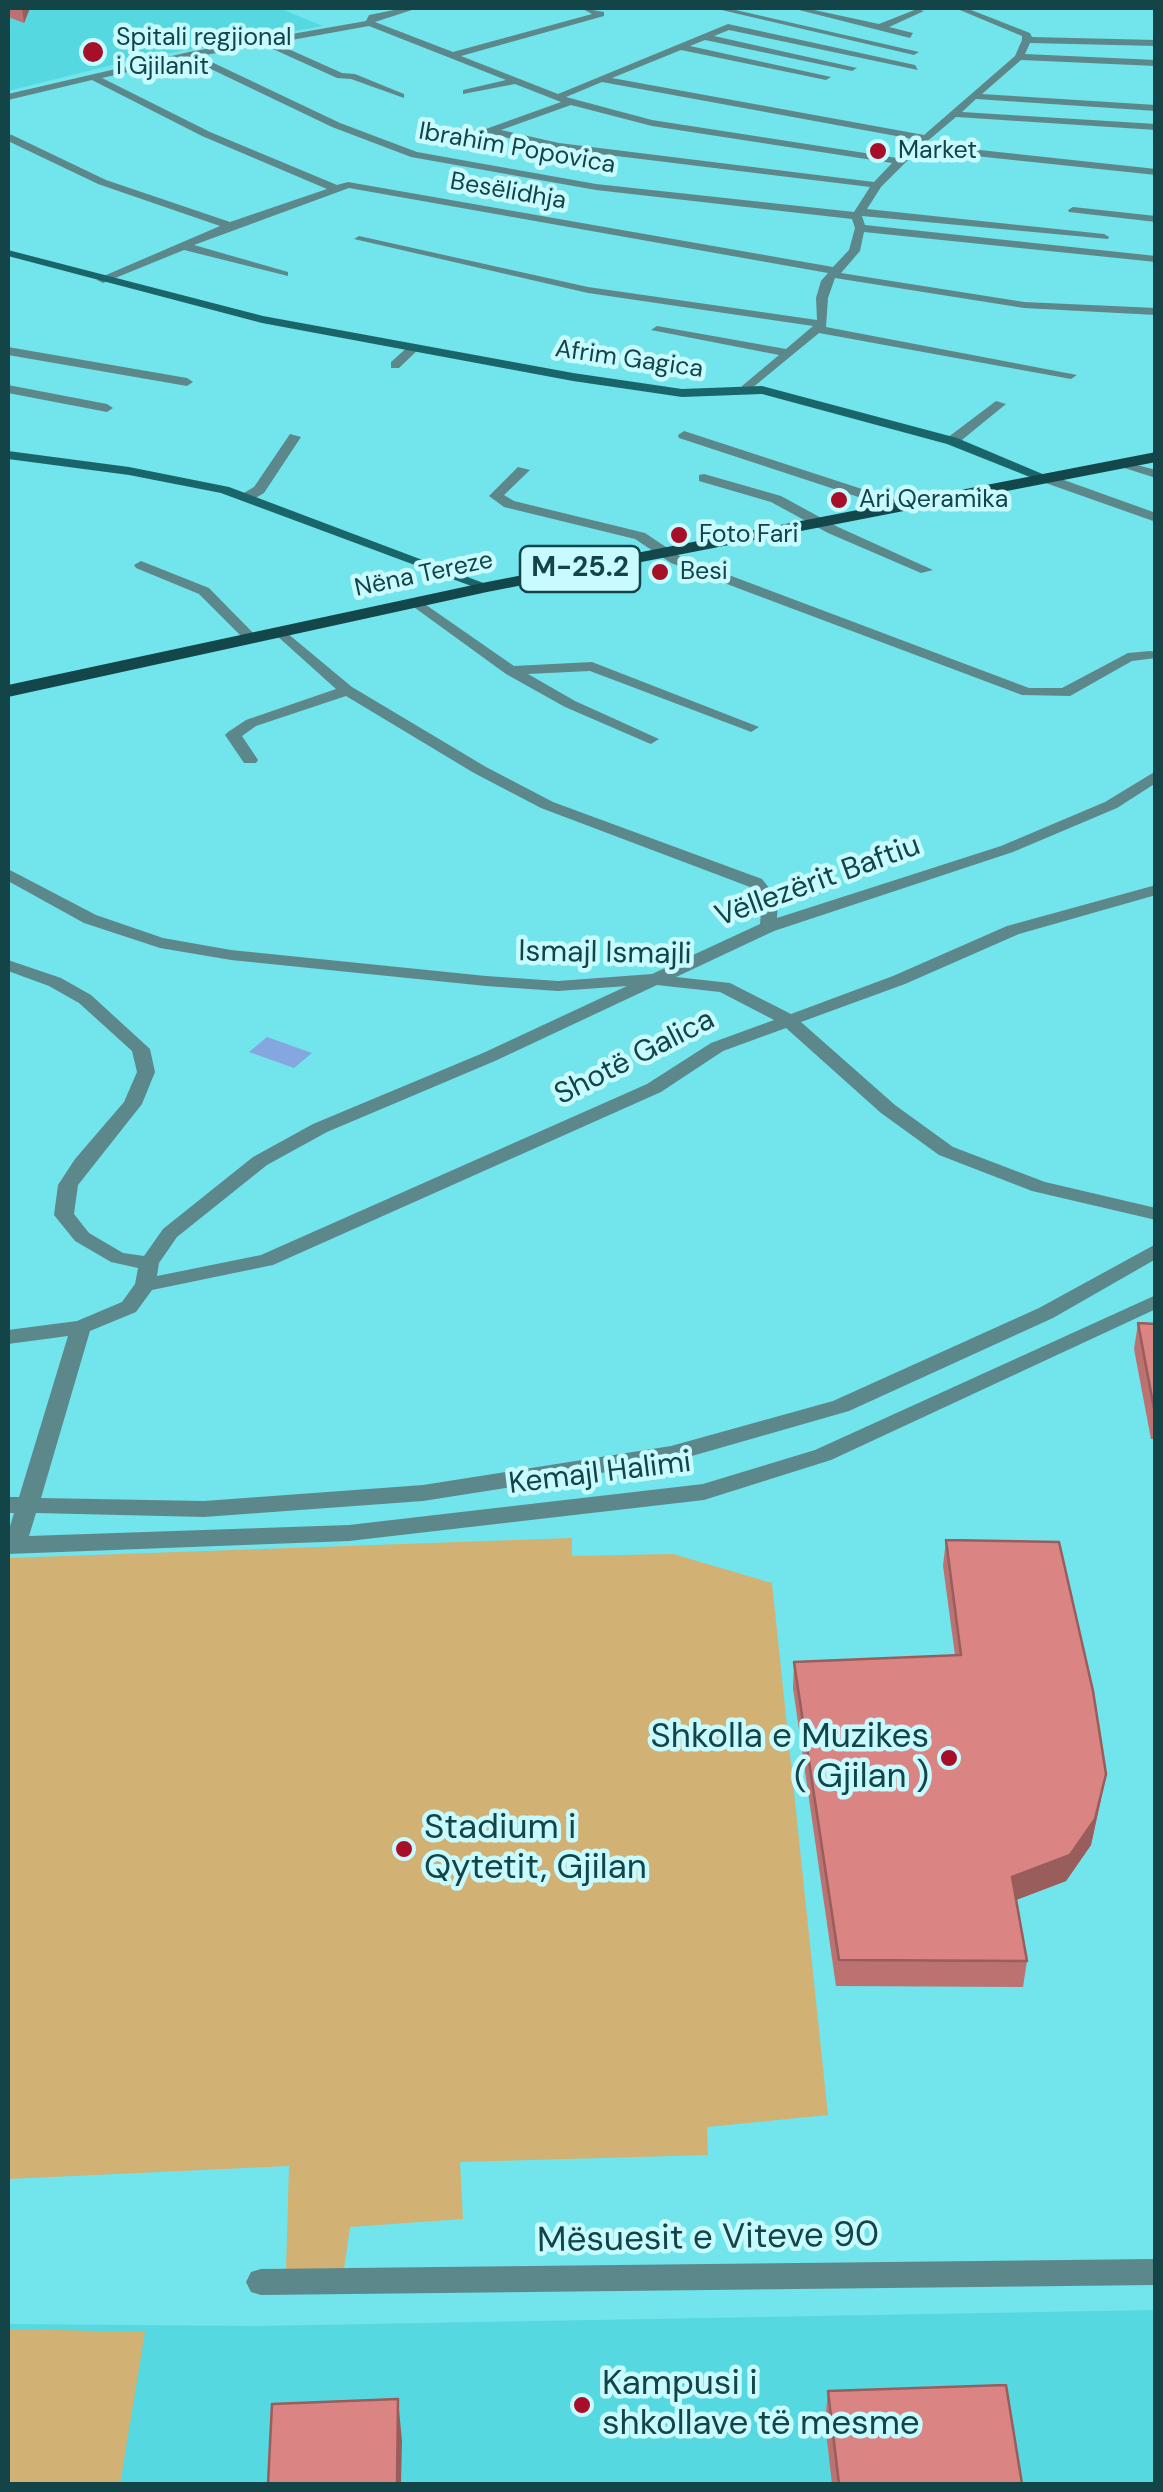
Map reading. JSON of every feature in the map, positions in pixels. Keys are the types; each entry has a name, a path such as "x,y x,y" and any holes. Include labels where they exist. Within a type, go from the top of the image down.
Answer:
{"main road":[{"name":"Nëna Tereze","path":"8,691 487,587 1156,457"}],"street":[{"path":"370,23 372,17 414,8"},
{"path":"450,56 601,14 585,8"},
{"path":"717,8 914,52"},
{"path":"795,8 910,34"},
{"path":"746,389 820,326 828,281 854,251 859,218 877,186 898,161 1019,57 1027,36 959,8"},
{"path":"880,27 920,12"},
{"path":"8,98 188,55 370,23 510,82 570,102 652,123 898,161"},
{"path":"556,98 728,27 915,68"},
{"path":"702,36 854,69"},
{"path":"1027,40 1156,43"},
{"path":"266,42 340,76 352,76 401,96"},
{"path":"676,46 826,77"},
{"name":"Ibrahim Popovica","path":"188,55 336,125 414,155 596,187 859,218"},
{"path":"1019,57 1156,63"},
{"path":"91,76 206,134 334,188"},
{"path":"600,78 923,142 1156,172"},
{"path":"466,92 510,82"},
{"path":"974,96 1156,108"},
{"path":"459,142 570,102"},
{"path":"954,114 1156,127"},
{"path":"490,132 559,146 877,186"},
{"path":"8,137 102,182 230,226"},
{"name":"Besëlidhja","path":"104,280 230,226 334,188 367,185 687,248 1024,305 1156,312"},
{"path":"1073,210 1156,219"},
{"path":"859,218 1104,237"},
{"path":"859,218 1156,259"},
{"path":"359,239 588,290 820,326 1071,376"},
{"path":"183,246 284,274"},
{"name":"Afrim Gagica","path":"8,253 262,319 682,393 746,389 850,411 952,442 1045,478"},
{"path":"657,330 790,352"},
{"path":"395,365 415,347"},
{"path":"8,351 187,382"},
{"path":"8,389 107,408"},
{"path":"952,442 1000,404"},
{"path":"684,435 903,508"},
{"path":"247,497 259,490 294,438"},
{"path":"8,455 130,470 247,497 487,587"},
{"name":"Nëna Tereze","path":"1124,463 1156,474"},
{"path":"523,470 496,496 509,504 640,536 666,552 830,620 1039,695 1066,692 1128,657 1150,655"},
{"path":"704,478 776,499 926,570"},
{"path":"1045,478 1156,518"},
{"path":"142,565 204,592 252,639"},
{"path":"416,602 511,670 570,704 651,739"},
{"path":"281,632 347,690 547,805 756,883 770,899 768,927"},
{"path":"511,670 592,666 751,728"},
{"path":"250,760 233,735 251,723 347,690"},
{"name":"Vëllezërit Baftiu","path":"8,1337 80,1327 129,1307 170,1233 260,1161 320,1128 489,1056 648,979 768,927 1008,849 1111,805 1156,776"},
{"name":"Ismajl Ismajli","path":"8,874 90,919 160,943 231,955 387,973 558,986 648,979 724,987 787,1019 888,1108 946,1151 1039,1187 1156,1214"},
{"name":"Shotë Galica","path":"146,1274 266,1260 654,1088 718,1047 899,980 1013,930 1156,890"},
{"path":"8,965 56,982 86,1000 141,1049 146,1072 133,1104 68,1185 64,1215 82,1237 146,1274"},
{"path":"18,1505 204,1509 424,1493 671,1454 841,1406 1046,1313 1156,1250"},
{"name":"Kemajl Halimi","path":"80,1327 18,1505 11,1546 349,1533 704,1492 824,1454 1156,1300"},
{"name":"Mësuesit e Viteve 90","path":"261,2282 1156,2272"}],"shaded area":[{"name":"Spitali regjional i Gjilanit","path":"8,8 279,8 323,26 136,59 8,91"},
{"path":"267,1037 312,1053 294,1068 249,1052"},
{"name":"Stadium i Qytetit, Gjilan","path":"572,1538 572,1556 673,1554 772,1583 828,2115 707,2127 708,2155 460,2162 463,2219 350,2227 344,2269 286,2270 289,2166 8,2179 8,1558"},
{"name":"Kampusi i shkollave të mesme","path":"1155,2310 1155,2484 8,2484 8,2324 256,2326"},
{"path":"8,2329 145,2332 120,2484 8,2484"}],"building":[{"path":"1138,1323 1156,1324 1156,1414 1155,1414"},
{"name":"Shkolla e Muzikes ( Gjilan )","path":"946,1540 1059,1542 1093,1691 1106,1774 1095,1819 1070,1855 1012,1877 1027,1961 839,1960 794,1662 961,1655"},
{"path":"1006,2385 1022,2484 839,2484 828,2391"},
{"path":"398,2399 397,2484 268,2484 272,2404"}],"place":[{"name":"Spitali regjional i Gjilanit","path":"93,52"},
{"name":"Market","path":"878,151"},
{"name":"Ari Qeramika","path":"839,500"},
{"name":"Foto Fari","path":"679,535"},
{"name":"Besi","path":"660,572"},
{"name":"Shkolla e Muzikes ( Gjilan )","path":"949,1758"},
{"name":"Stadium i Qytetit, Gjilan","path":"404,1849"},
{"name":"Kampusi i shkollave të mesme","path":"582,2405"}]}
